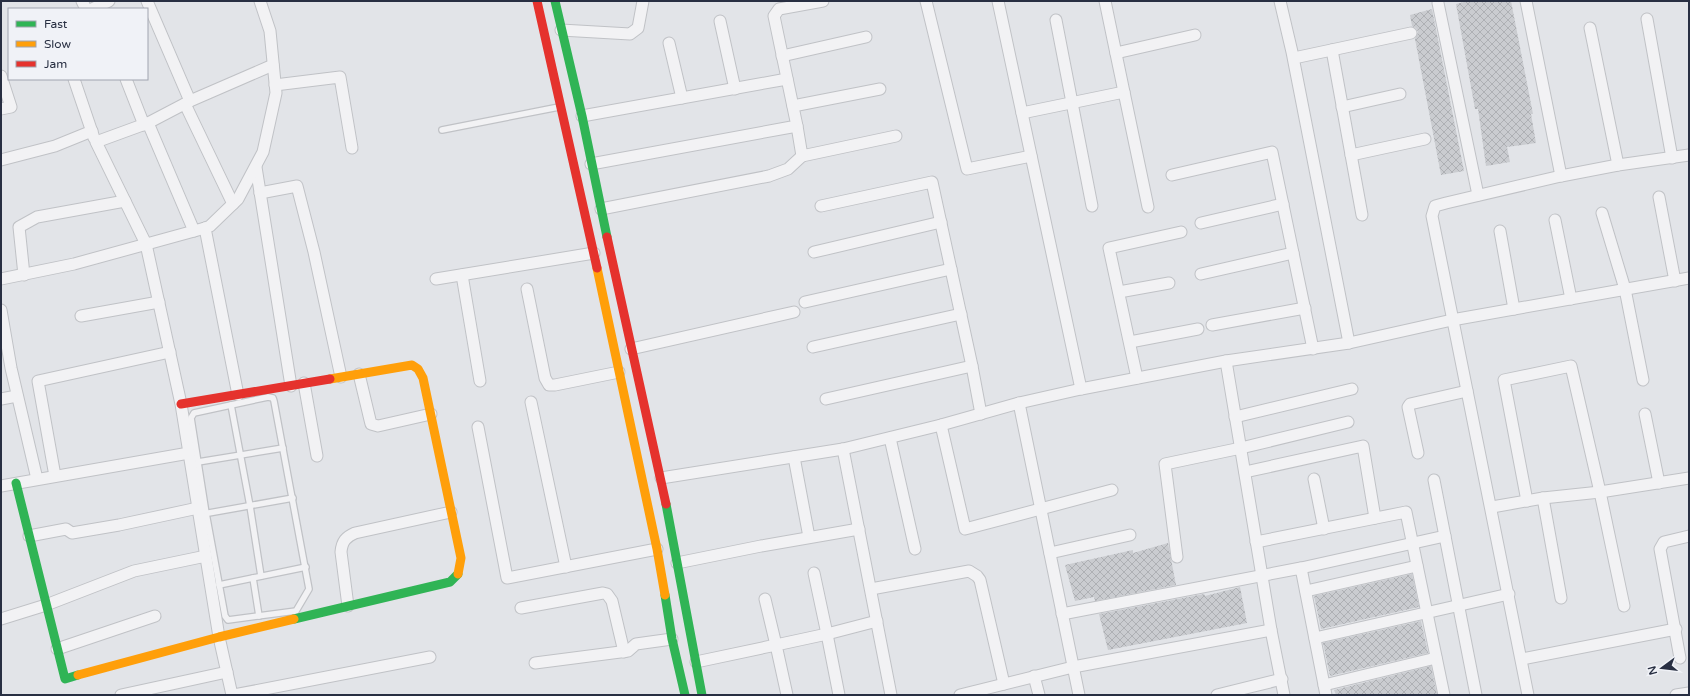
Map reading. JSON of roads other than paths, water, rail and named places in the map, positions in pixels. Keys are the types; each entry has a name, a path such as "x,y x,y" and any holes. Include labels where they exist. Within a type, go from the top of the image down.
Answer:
{"street":[{"path":"82,1 93,8 108,1"},
{"path":"147,1 187,102 233,204"},
{"path":"1,279 74,264 200,230 210,226 238,199 263,152 276,93 270,31 260,1"},
{"path":"537,1 594,252 657,550 672,639 684,695"},
{"path":"554,1 582,116 631,349 661,478 702,695"},
{"path":"561,30 630,34 638,28 643,1"},
{"path":"802,156 774,16 779,9 823,1"},
{"path":"926,1 967,169 1031,156"},
{"path":"998,1 1081,389"},
{"path":"1105,1 1148,207"},
{"path":"1280,1 1294,58 1349,343"},
{"path":"1526,1 1561,176"},
{"path":"1438,3 1478,195"},
{"path":"1647,19 1672,158"},
{"path":"1056,20 1092,206"},
{"path":"720,21 735,89"},
{"path":"1590,28 1618,165"},
{"path":"1294,58 1411,33"},
{"path":"1116,53 1195,35"},
{"path":"782,56 866,37"},
{"path":"669,43 682,98"},
{"path":"1332,50 1362,215"},
{"path":"96,142 146,124 187,102 273,65"},
{"path":"1,76 11,107 1,110"},
{"path":"275,86 340,77 352,148"},
{"path":"582,116 787,79"},
{"path":"74,80 96,142 146,244 181,404 201,512 206,556 219,637 233,695 430,657"},
{"path":"126,80 146,124 200,230 238,395"},
{"path":"793,106 880,88"},
{"path":"1022,113 1124,92"},
{"path":"1342,108 1400,94"},
{"path":"591,164 797,126"},
{"path":"1,160 55,146 92,131"},
{"path":"601,209 769,176 788,169 802,156 896,136"},
{"path":"1351,155 1425,139"},
{"path":"1172,175 1272,152 1313,348"},
{"path":"1528,695 1492,507 1452,320 1432,216 1435,206 1478,195 1618,165 1689,156"},
{"path":"256,167 291,386"},
{"path":"821,206 932,182 981,414"},
{"path":"260,193 297,186 314,252 341,377"},
{"path":"1659,197 1675,281"},
{"path":"24,275 19,227 37,217 125,201"},
{"path":"1201,223 1283,204"},
{"path":"1602,213 1625,289 1643,380"},
{"path":"1555,220 1571,299"},
{"path":"814,252 941,222"},
{"path":"1500,231 1514,309"},
{"path":"1137,378 1109,248 1181,232"},
{"path":"436,280 594,252"},
{"path":"1201,274 1293,253"},
{"path":"805,302 951,269"},
{"path":"462,275 480,381"},
{"path":"661,478 843,450 942,425 1020,403 1081,389 1226,361 1349,343 1452,320 1689,278"},
{"path":"1119,292 1169,283"},
{"path":"527,289 545,378 549,385 556,385 619,372"},
{"path":"81,316 159,302"},
{"path":"1212,325 1305,308"},
{"path":"1,310 4,352 17,396 37,479"},
{"path":"631,349 794,312"},
{"path":"813,348 961,314"},
{"path":"1130,342 1198,329"},
{"path":"55,476 38,381 170,352"},
{"path":"1226,361 1271,630 1284,695"},
{"path":"16,483 65,678 219,637 450,582 459,573 461,558 423,378 418,369 412,365 181,404"},
{"path":"826,399 972,366"},
{"path":"1527,501 1504,380 1571,366 1624,606"},
{"path":"359,374 370,420 374,426 431,414"},
{"path":"304,384 317,456"},
{"path":"1235,417 1352,389"},
{"path":"1418,453 1408,407 1410,404 1467,391"},
{"path":"1,399 17,396"},
{"path":"530,402 566,567"},
{"path":"1020,403 1079,695"},
{"path":"1644,414 1659,483"},
{"path":"1176,557 1165,464 1241,448 1348,422"},
{"path":"942,425 964,529 1112,490"},
{"path":"478,427 507,578 657,550"},
{"path":"890,438 915,549"},
{"path":"1245,472 1363,446 1376,518"},
{"path":"843,450 891,695"},
{"path":"1,486 189,453"},
{"path":"794,457 809,537"},
{"path":"1492,507 1543,498 1600,492 1689,478"},
{"path":"1314,479 1324,529"},
{"path":"1434,480 1476,695"},
{"path":"1543,498 1560,598"},
{"path":"29,536 66,529 72,533 201,512"},
{"path":"348,606 341,552 345,539 355,533 451,512"},
{"path":"1256,542 1406,512 1444,695"},
{"path":"677,563 809,537 859,529"},
{"path":"1050,553 1130,535"},
{"path":"1062,614 1301,568 1445,536"},
{"path":"1680,658 1660,546 1664,542 1689,536"},
{"path":"1,619 46,605 134,571 206,556"},
{"path":"1306,592 1417,566"},
{"path":"1301,568 1325,690 1436,658"},
{"path":"871,589 969,571 974,573 980,580 1004,684"},
{"path":"814,573 839,695"},
{"path":"521,608 603,593 607,594 612,601 624,652"},
{"path":"1315,638 1509,594"},
{"path":"765,599 787,695"},
{"path":"57,649 155,616"},
{"path":"696,662 826,634 877,621"},
{"path":"1522,659 1676,629"},
{"path":"960,695 977,693 1004,684 1073,667 1271,630"},
{"path":"535,663 624,652 628,651 636,644 672,639"},
{"path":"121,695 227,672"},
{"path":"1034,676 1039,695"},
{"path":"1217,695 1282,679"},
{"path":"1676,695 1689,693"}],"lane":[{"path":"442,130 560,107"},
{"path":"268,397 273,398 309,589 298,610 231,620 226,618 201,512 198,462 191,418 192,415 231,405 268,397"},
{"path":"231,405 250,506 261,576"},
{"path":"198,462 283,448"},
{"path":"201,512 250,506 293,498"},
{"path":"219,585 306,568"},
{"path":"253,578 259,616"}]}
